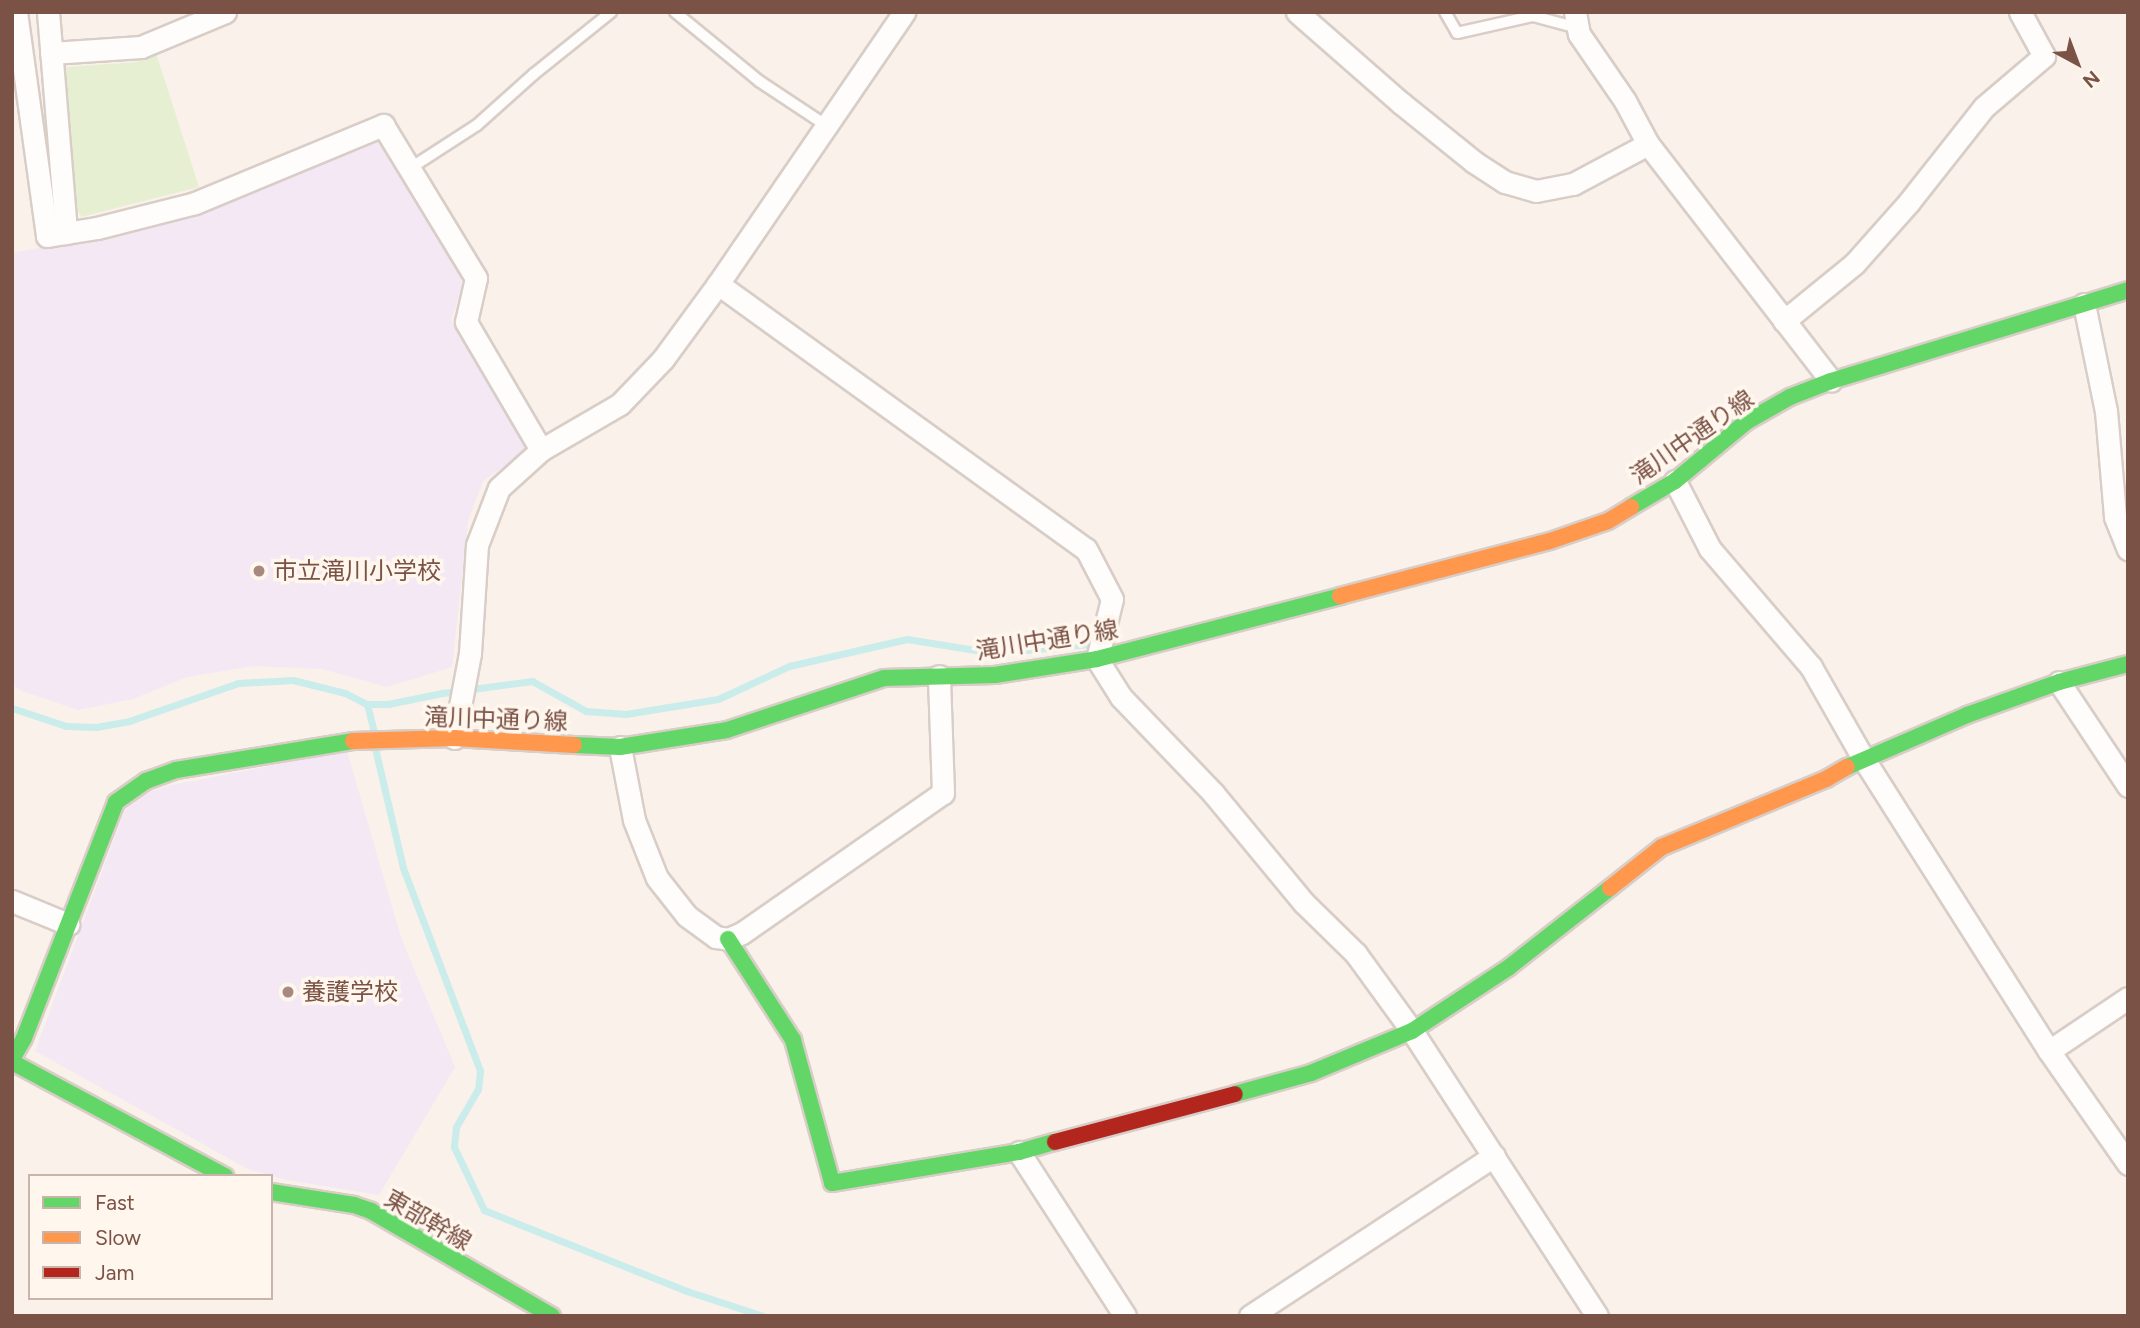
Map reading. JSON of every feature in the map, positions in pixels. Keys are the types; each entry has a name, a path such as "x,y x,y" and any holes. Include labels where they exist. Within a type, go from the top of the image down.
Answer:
{"street":[{"path":"16,12 47,236 97,228 195,203 383,125 475,278 466,322 541,450"},
{"path":"48,12 66,233"},
{"path":"51,53 141,47 225,12"},
{"path":"454,738 470,653 477,545 499,488 541,450 620,404 663,359 718,284 904,12"},
{"path":"1297,12 1401,103 1474,162 1505,182 1535,191 1573,184 1648,144"},
{"path":"1784,321 1854,264 1909,202 1984,107 2044,56 2020,12"},
{"path":"1576,20 1648,144 1831,381"},
{"path":"718,284 1086,549 1112,599 1097,659 1121,697 1213,793 1304,902 1356,954 1412,1031 1597,1316"},
{"name":"滝川中通り線","path":"12,1060 24,1038 116,802 146,781 176,770 237,758 363,740 454,738 620,747 727,730 831,693 884,678 996,675 1097,659 1550,541 1608,521 1675,481 1746,422 1790,397 1831,381 2128,290"},
{"path":"2084,304 2106,411 2115,517 2128,549"},
{"path":"1675,481 1710,549 1811,667 1863,758 2049,1051 2128,1164"},
{"path":"728,939 793,1040 832,1183 1019,1152 1311,1073 1412,1031 1508,968 1662,847 1826,779 1863,758 1967,715 2059,682 2128,664"},
{"path":"620,747 634,820 657,878 687,916 716,937 728,939 742,933 943,793 939,676"},
{"path":"2059,682 2128,786"},
{"path":"12,901 68,924"},
{"path":"2049,1051 2128,998"},
{"path":"12,1060 39,1079 221,1174"},
{"path":"1019,1152 1125,1316"},
{"path":"1250,1316 1494,1156"},
{"name":"東部幹線","path":"273,1192 371,1212 552,1316"}],"lane":[{"path":"409,169 477,125 534,74 611,12"},
{"path":"675,12 759,81 827,126"},
{"path":"1445,12 1457,33 1533,16 1576,20"}],"shaded area":[{"path":"369,138 378,139 459,268 462,287 451,320 528,442 526,451 483,481 468,521 452,667 387,687 322,669 253,666 187,677 133,699 78,710 12,685 12,253 96,237"},
{"path":"347,751 401,938 455,1067 379,1195 287,1180 248,1169 35,1051 125,810 147,793 172,785"}],"green space":[{"path":"156,53 199,187 81,217 69,190 59,77 67,67 137,62"}],"waterway":[{"path":"12,708 66,726 96,727 129,721 238,683 293,680 345,693 367,704 388,704 442,693 532,681 586,711 626,714 718,699 789,666 907,639 993,653 1090,644"},
{"path":"367,704 374,733"},
{"path":"374,744 403,868 480,1071 478,1089 456,1127 454,1147 484,1210 687,1291 763,1316"}],"traffic: fast":[{"path":"1631,507 1675,481 1746,422 1790,397 1831,381 2128,290"},
{"path":"574,745 620,747 727,730 884,678 995,675 1097,659 1340,596"},
{"path":"1847,767 1967,715 2059,682 2128,664"},
{"path":"12,1059 24,1038 116,802 146,781 176,770 353,741"},
{"path":"1235,1094 1311,1073 1412,1031 1508,968 1610,888"},
{"path":"728,939 793,1040 832,1183 1019,1152 1055,1142"},
{"path":"12,1062 221,1174"},
{"path":"273,1192 354,1205 371,1211 552,1316"}],"traffic: slow":[{"path":"1340,596 1550,541 1608,521 1631,507"},
{"path":"353,741 454,738 574,745"},
{"path":"1610,888 1662,847 1826,779 1847,767"}],"traffic: jam":[{"path":"1055,1142 1235,1094"}],"place":[{"name":"市立滝川小学校","path":"259,571"},
{"name":"養護学校","path":"288,992"}]}
